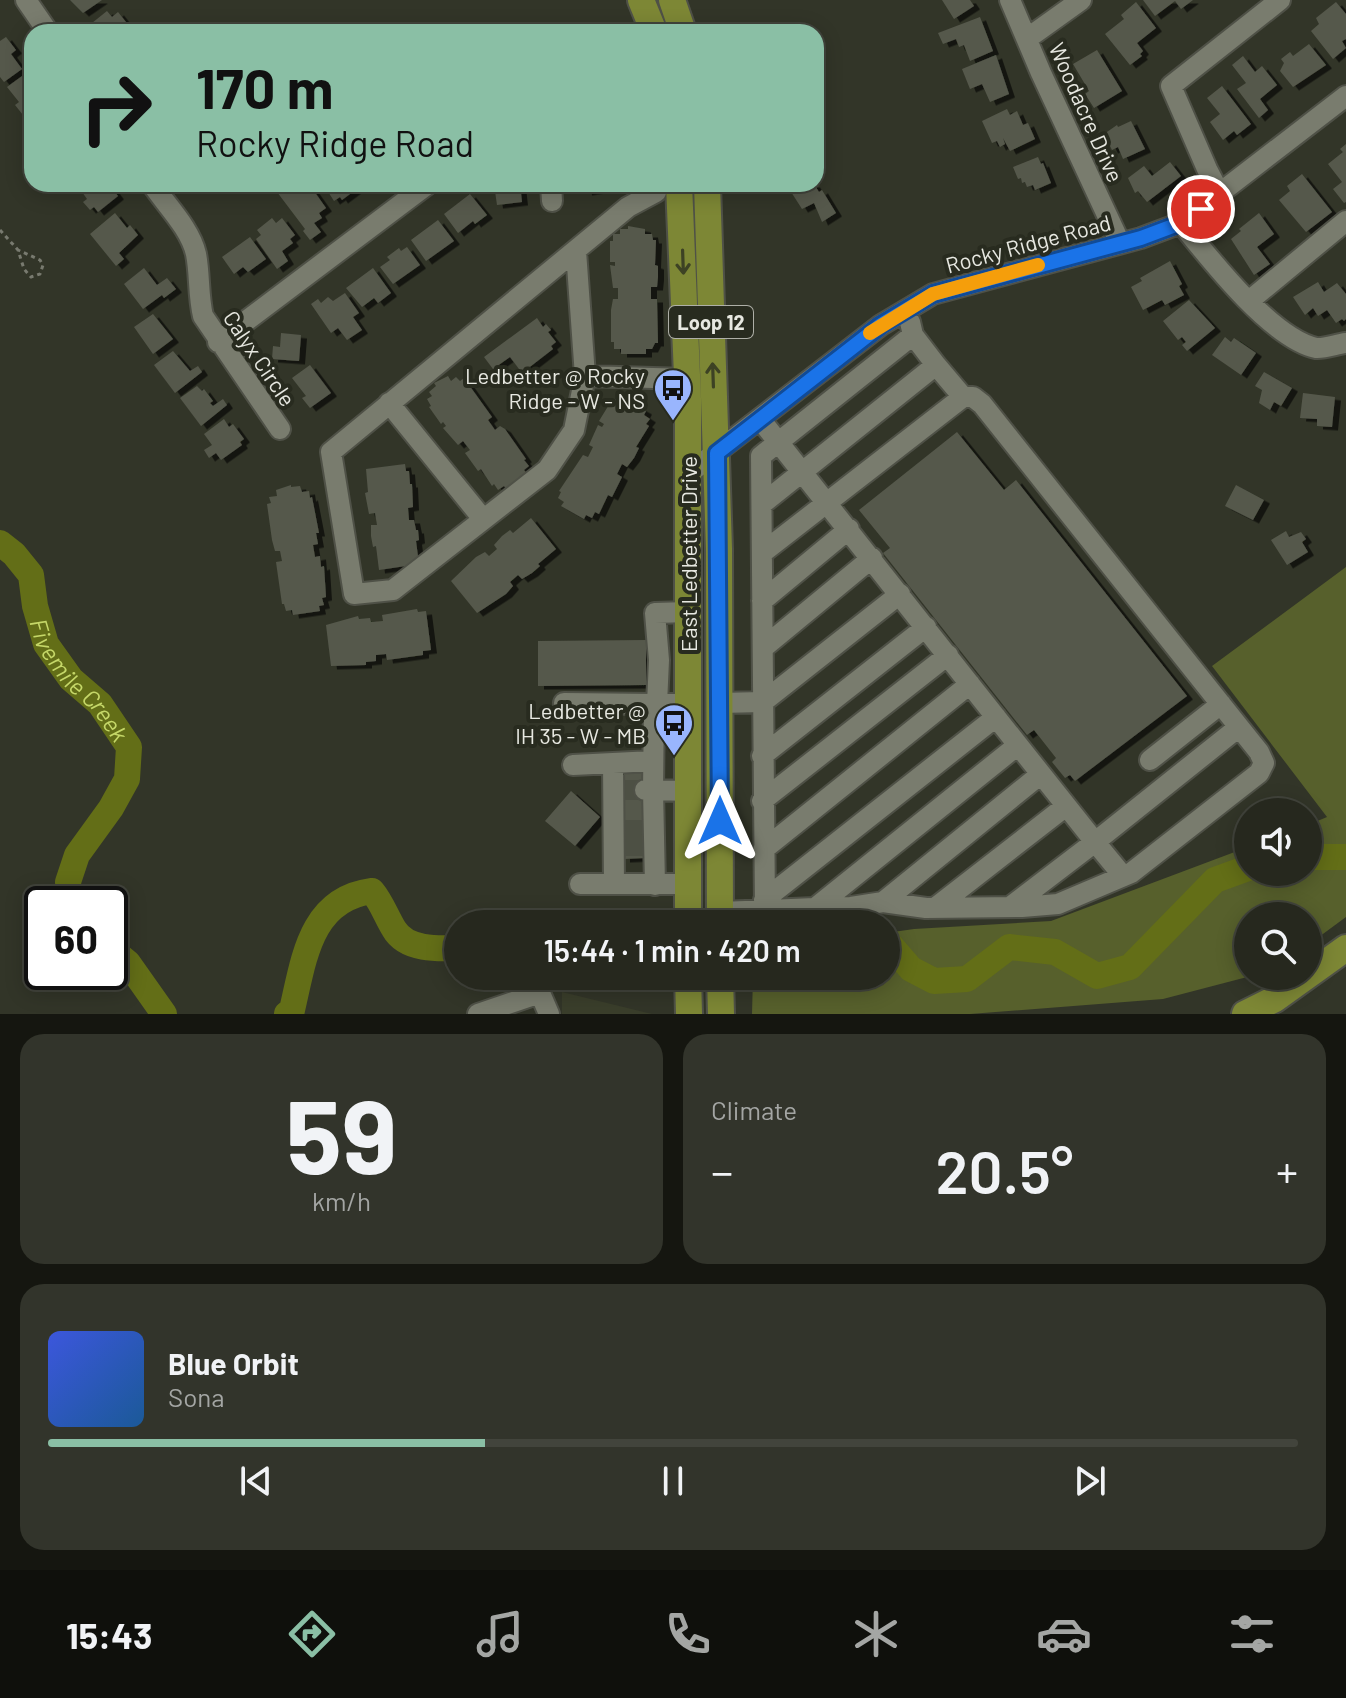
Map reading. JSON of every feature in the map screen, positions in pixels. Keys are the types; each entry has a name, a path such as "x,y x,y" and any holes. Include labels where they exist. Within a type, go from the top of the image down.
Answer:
{"main road":[{"path":"641,0 651,24"},
{"path":"672,0 680,24"},
{"name":"East Ledbetter Drive","path":"667,192 687,379 688,910"},
{"name":"East Ledbetter Drive","path":"707,192 717,453 720,910"},
{"path":"688,704 719,703"},
{"path":"688,884 720,884"},
{"path":"1245,1014 1275,999 1346,948"},
{"path":"688,990 689,1014"},
{"path":"720,990 721,1014"}],"street":[{"path":"26,0 42,24"},
{"name":"Woodacre Drive","path":"1010,0 1120,243"},
{"path":"1028,38 1081,0"},
{"path":"1220,194 1171,86 1280,0"},
{"name":"Rocky Ridge Road","path":"688,474 881,325 933,294 1120,243 1181,223 1346,96"},
{"name":"Calyx Circle","path":"158,192 187,234 196,254 198,295 203,316 280,429"},
{"path":"218,342 417,192"},
{"path":"576,251 585,376 574,430 547,470 393,590 354,594 331,452 628,207 659,192"},
{"path":"1249,301 1346,221"},
{"path":"1181,223 1232,285 1283,332 1317,348 1346,343"},
{"path":"903,312 913,335 963,397"},
{"path":"765,905 761,456 913,335"},
{"path":"762,504 936,365"},
{"path":"585,376 687,379"},
{"path":"748,910 765,905 815,908 883,902 935,908 1058,904 1123,876 1149,861 1259,773 1264,763 1259,752 1221,704 982,404 973,397 963,397 762,553"},
{"path":"389,403 483,519"},
{"path":"760,419 1123,876"},
{"path":"762,601 849,529"},
{"path":"763,648 872,558"},
{"path":"719,703 763,702 900,594"},
{"path":"655,885 649,797 659,660 655,613 688,612"},
{"path":"762,756 926,627"},
{"path":"762,801 948,655"},
{"path":"763,850 970,684"},
{"path":"564,703 688,704"},
{"path":"1150,760 1221,704"},
{"path":"765,905 996,717"},
{"path":"1010,907 1239,727"},
{"path":"815,908 1018,745"},
{"path":"573,765 653,761"},
{"path":"613,763 619,797 614,884"},
{"path":"883,902 1041,774"},
{"path":"649,797 688,791"},
{"path":"935,908 1066,806"},
{"path":"580,884 688,884"},
{"path":"478,1014 540,993 549,1014"}],"path":[{"path":"0,230 18,250 27,274 31,277 40,274 43,265 40,260 18,250"}],"shaded area":[{"path":"562,992 652,1014 562,1014"}],"green space":[{"path":"1346,567 1346,917 1322,935 1322,902 1234,902 1234,980 1163,999 970,1014 752,1014 753,990 900,990 900,931 1051,921 1234,852 1234,886 1322,886 1322,819 1327,817 1322,810 1322,798 1313,798 1212,666"}],"building":[{"path":"70,0 102,0 83,13"},
{"path":"942,0 970,0 974,6 954,19"},
{"path":"1143,0 1193,0 1181,9 1175,1 1155,16"},
{"path":"1136,2 1156,28 1137,43 1143,51 1142,56 1130,65 1105,34 1124,19 1121,15"},
{"path":"1336,2 1346,14 1346,39 1342,41 1346,48 1333,59 1311,31 1319,24 1316,18"},
{"path":"107,11 112,17 118,12 128,24 91,24"},
{"path":"980,17 993,51 970,61 964,45 959,47 956,39 943,44 938,33"},
{"path":"6,37 16,50 11,54 22,69 4,82 0,77 0,41"},
{"path":"1309,44 1326,65 1293,87 1280,71 1284,63 1281,59 1290,52 1293,56"},
{"path":"1097,50 1122,91 1094,108 1085,94 1089,91 1073,64"},
{"path":"996,55 1009,94 990,102 982,84 970,89 962,69"},
{"path":"1243,56 1255,72 1262,66 1277,85 1260,99 1268,110 1259,118 1237,89 1246,83 1232,65"},
{"path":"24,75 24,115 15,105 19,102 7,87"},
{"path":"1222,86 1251,124 1237,135 1234,131 1223,140 1210,122 1220,114 1207,98"},
{"path":"1007,109 1010,115 1017,111 1023,125 1028,123 1035,139 1010,151 1003,138 1005,144 1000,147 997,141 992,143 982,121"},
{"path":"1131,121 1145,149 1123,159 1118,147 1112,150 1104,134 1117,125"},
{"path":"1346,144 1344,203 1333,189 1342,182 1328,164 1343,152 1340,149"},
{"path":"1038,157 1051,183 1035,190 1033,185 1027,187 1021,178 1018,179 1013,167"},
{"path":"1170,162 1181,176 1147,202 1138,191 1135,193 1128,178 1144,166 1152,176"},
{"path":"1302,174 1332,212 1306,232 1279,200 1290,191 1287,186"},
{"path":"82,192 115,192 118,196 98,212 94,207 90,210 83,202 87,199"},
{"path":"277,192 315,192 326,208 319,213 322,218 314,223 321,232 310,240 303,231 305,229"},
{"path":"328,192 353,192 342,200 340,197 334,201"},
{"path":"495,192 521,192 522,202 497,205"},
{"path":"791,192 823,192 836,213 822,222 814,203 802,209"},
{"path":"470,194 487,215 458,233 444,214"},
{"path":"115,213 127,228 130,225 138,235 119,253 124,259 116,266 90,234"},
{"path":"1259,213 1274,234 1257,247 1270,264 1254,275 1231,239"},
{"path":"272,218 276,223 282,218 295,235 290,239 293,243 282,251 288,261 277,269 256,239 261,235 257,230"},
{"path":"438,220 454,241 426,261 411,240"},
{"path":"628,226 645,229 645,234 652,234 653,240 656,240 658,277 657,287 651,287 651,299 657,299 658,343 652,349 646,349 646,354 621,354 621,349 614,349 614,342 611,342 611,310 613,299 618,299 618,288 613,288 610,265 615,266 615,262 610,262 610,241 613,241 613,234 620,234 620,229 628,229"},
{"path":"250,237 266,259 248,272 243,267 234,274 222,257"},
{"path":"407,247 420,265 393,284 380,267 399,248 401,251"},
{"path":"1170,261 1184,295 1165,305 1162,300 1143,310 1131,287 1142,281 1140,278"},
{"path":"144,268 157,285 167,278 176,289 143,309 124,284"},
{"path":"373,268 391,293 378,303 374,298 362,307 346,288"},
{"path":"1318,282 1324,292 1337,283 1346,294 1344,321 1342,319 1336,323 1327,310 1318,316 1313,308 1305,315 1293,297"},
{"path":"345,293 359,313 353,317 362,330 347,340 338,328 331,333 311,304 318,299 321,303 328,297 333,301"},
{"path":"1189,300 1215,328 1187,351 1182,345 1186,342 1182,337 1178,340 1163,321"},
{"path":"153,314 173,339 153,354 134,327"},
{"path":"537,318 543,327 546,324 551,330 548,332 556,342 551,346 553,349 522,373 510,357 493,369 484,357"},
{"path":"281,333 301,335 299,361 272,359 273,346 280,347"},
{"path":"1225,337 1231,342 1234,338 1256,353 1241,375 1212,355"},
{"path":"173,351 190,371 198,366 202,372 175,393 154,365"},
{"path":"310,365 331,393 310,408 302,398 306,396 292,378"},
{"path":"1264,372 1292,388 1281,406 1274,402 1270,410 1259,403 1262,390 1255,386"},
{"path":"448,376 451,381 456,377 460,381 464,378 492,417 488,420 495,430 500,426 505,429 526,459 529,466 524,470 528,475 507,490 504,486 498,490 494,484 492,486 465,453 470,450 463,441 458,445 429,407 427,399 432,396 429,392 436,386 434,383"},
{"path":"197,386 202,391 204,389 213,406 223,399 227,405 201,426 180,398"},
{"path":"1303,393 1335,397 1332,427 1317,426 1317,419 1300,418"},
{"path":"623,398 646,411 644,415 650,419 646,424 649,426 636,447 639,448 634,458 627,467 622,464 617,474 622,477 612,497 608,495 599,514 595,512 592,518 586,515 584,519 561,506 564,502 558,498 559,491 583,455 588,457 593,447 589,445 598,425 602,427 604,424 599,421 610,403 612,405 615,399 621,402"},
{"path":"224,419 229,427 233,424 244,439 240,442 242,445 221,460 216,453 209,458 204,450 212,445 204,434"},
{"path":"957,432 1004,490 1016,480 1187,696 1075,781 1070,775 1065,778 1052,762 1056,758 1034,730 1027,735 883,553 890,548 859,510"},
{"path":"405,464 412,484 413,507 408,508 409,520 414,520 418,530 419,564 379,570 376,546 373,547 371,536 371,525 377,525 375,513 369,514 365,493 368,492 366,469"},
{"path":"291,485 300,486 302,492 309,491 312,497 319,533 316,533 318,544 313,545 315,557 320,556 321,567 324,566 326,597 322,598 324,605 319,606 320,611 293,615 292,610 286,611 282,604 276,562 282,561 280,551 275,551 272,540 267,504 271,503 269,497 277,496 276,490"},
{"path":"1236,485 1264,500 1253,520 1225,506"},
{"path":"531,518 556,549 532,573 522,579 518,575 510,582 513,586 506,594 477,613 451,581 476,557 485,552 489,556 497,549 494,545 502,536 510,530 513,533"},
{"path":"1286,531 1289,537 1301,532 1306,539 1302,542 1308,552 1287,565 1271,540"},
{"path":"417,609 418,612 426,611 431,650 423,651 423,655 387,660 386,654 376,655 376,661 366,662 366,665 331,666 326,625 358,616 359,619 370,618 371,622 383,621 382,615"},
{"path":"646,640 646,685 538,686 538,641"},
{"path":"624,768 645,768 645,858 624,859"},
{"path":"571,791 600,817 575,846 545,821"}],"waterway":[{"name":"Fivemile Creek","path":"0,543 14,554 31,575 35,606 46,644 71,679 100,704 129,747 127,779 111,808 77,855 68,886"},
{"path":"1322,857 1346,857"},
{"path":"900,956 911,969 934,981 967,979 1009,947 1055,952 1097,976 1130,967 1215,880 1234,873"},
{"path":"287,1014 292,1010 313,934 335,906 351,896 372,891 399,936 414,945 444,948"},
{"name":"Fivemile Creek","path":"128,963 164,1014"}],"tunnel":[{"path":"624,790 645,790"},
{"path":"624,830 645,830"},
{"path":"624,846 645,846"}],"slow traffic":[{"path":"870,333 933,294 1038,265"}],"place":[{"name":"Ledbetter @ Rocky Ridge - W - NS","path":"673,422"},
{"name":"Ledbetter @ IH 35 - W - MB","path":"674,757"}],"route":[{"path":"720,821 717,453 881,325 933,294 1141,238 1181,223 1201,209"}]}
